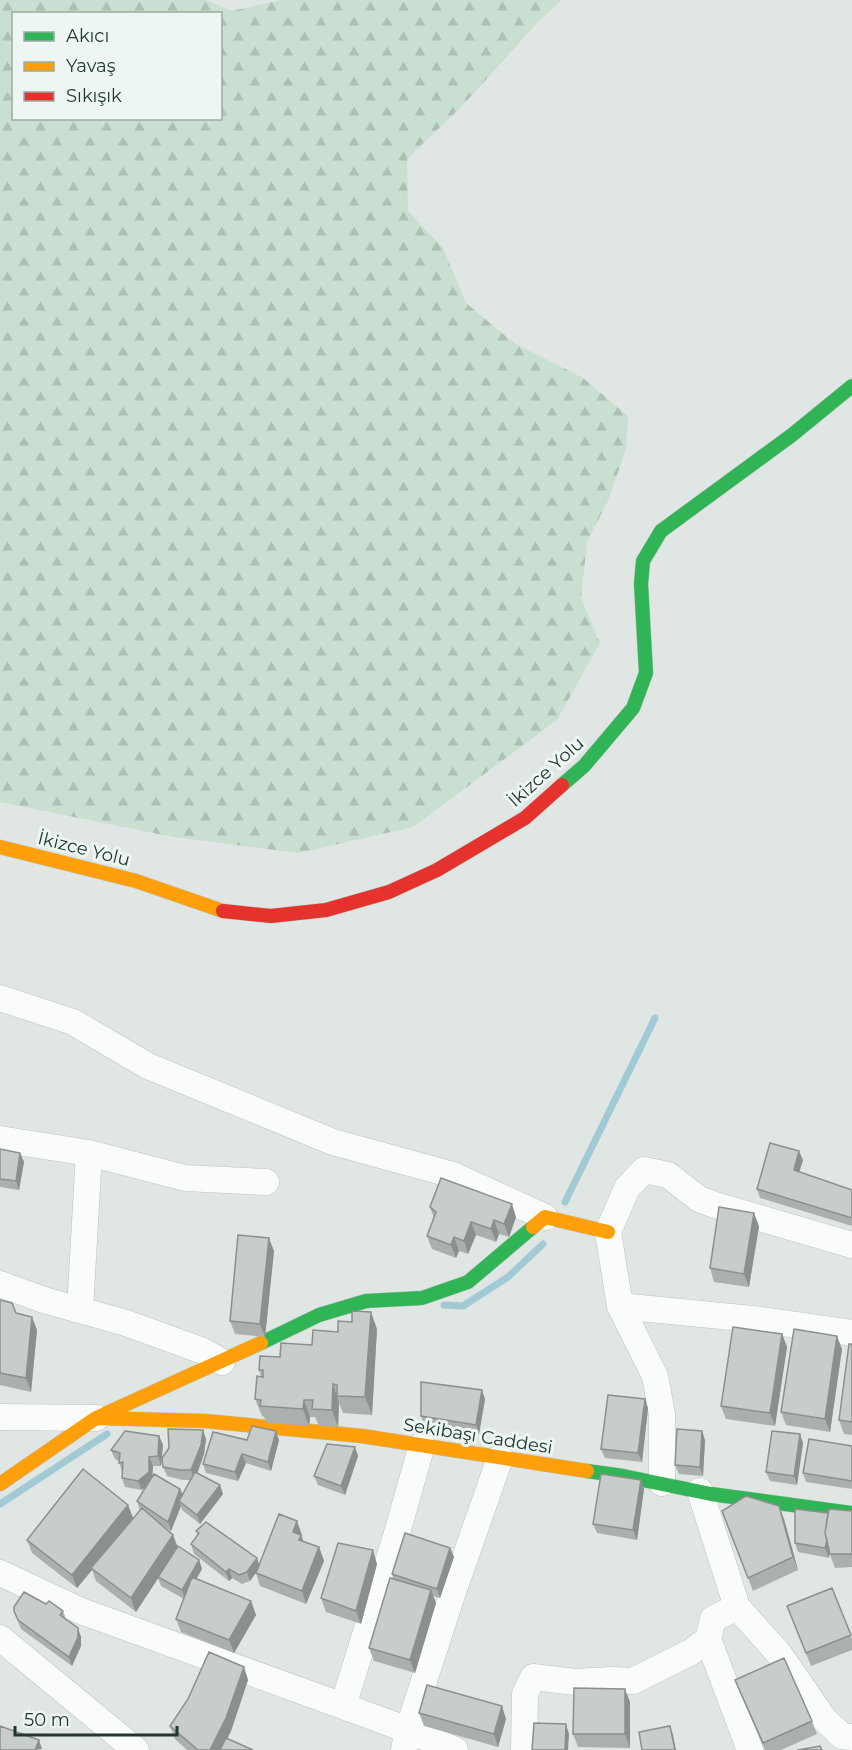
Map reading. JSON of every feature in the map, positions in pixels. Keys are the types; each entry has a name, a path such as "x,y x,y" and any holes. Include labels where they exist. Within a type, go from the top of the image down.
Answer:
{"street":[{"name":"İkizce Yolu","path":"0,847 136,881 222,911 271,916 326,910 389,892 437,870 525,818 584,766 633,708 646,673 641,584 643,561 661,531 792,435 852,386"},
{"path":"0,998 73,1022 148,1066 322,1137 453,1175 545,1217 608,1232"},
{"path":"0,1139 89,1153 185,1178 266,1182"},
{"path":"80,1310 89,1153"},
{"path":"662,1483 662,1414 655,1376 620,1306 608,1232 627,1188 644,1170 668,1175 699,1199 716,1206 852,1245"},
{"path":"0,1484 96,1418 222,1362 318,1315 366,1301 422,1298 468,1282 545,1217"},
{"path":"0,1284 44,1300 126,1323 203,1351 222,1362"},
{"path":"620,1306 762,1320 852,1333"},
{"path":"0,1417 96,1418"},
{"name":"Sekibaşı Caddesi","path":"96,1418 205,1421 362,1436 700,1491 852,1513"},
{"path":"343,1706 422,1445"},
{"path":"406,1740 453,1592 500,1458"},
{"path":"700,1491 737,1607 780,1655 824,1719 842,1736 852,1737"},
{"path":"0,1573 81,1611 343,1706 406,1740 455,1750"},
{"path":"524,1750 525,1694 533,1677 575,1682 633,1681 691,1652 708,1639 714,1619 737,1607"},
{"path":"0,1638 136,1750"},
{"path":"708,1639 750,1750"}],"green space":[{"path":"0,0 206,0 232,11 280,0 562,0 539,21 462,106 407,159 408,211 443,248 466,303 514,343 583,378 628,416 626,449 608,501 587,542 581,598 600,643 557,720 413,827 299,853 173,837 0,802"}],"building":[{"path":"770,1143 799,1151 794,1170 852,1190 852,1218 757,1189"},
{"path":"0,1149 20,1153 16,1181 0,1179"},
{"path":"441,1178 512,1204 504,1224 494,1220 491,1229 471,1222 464,1241 454,1237 451,1245 427,1236 436,1212 430,1207"},
{"path":"719,1207 754,1213 744,1274 710,1268"},
{"path":"238,1235 269,1238 260,1324 230,1321"},
{"path":"0,1300 12,1303 16,1313 32,1317 26,1378 0,1373"},
{"path":"352,1311 371,1312 365,1397 337,1396 337,1385 333,1384 332,1410 312,1409 313,1400 304,1400 303,1409 260,1406 261,1400 255,1399 257,1376 263,1377 263,1370 259,1370 260,1356 280,1357 281,1343 312,1345 313,1330 338,1332 338,1321 352,1322"},
{"path":"733,1327 782,1334 770,1413 721,1406"},
{"path":"794,1329 837,1336 825,1419 781,1412"},
{"path":"849,1344 852,1344 852,1422 839,1420"},
{"path":"421,1382 482,1390 476,1425 421,1416"},
{"path":"608,1395 645,1399 638,1453 601,1449"},
{"path":"252,1426 276,1431 268,1462 242,1454 235,1472 203,1464 213,1432 247,1440"},
{"path":"168,1429 203,1430 201,1445 191,1470 163,1467 162,1458 169,1448"},
{"path":"677,1429 702,1431 700,1467 675,1465"},
{"path":"125,1431 159,1436 158,1456 149,1457 149,1472 138,1481 122,1478 123,1462 119,1463 120,1453 111,1450"},
{"path":"772,1431 800,1434 794,1476 766,1472"},
{"path":"809,1439 852,1446 852,1481 803,1473"},
{"path":"327,1444 355,1447 341,1486 314,1476"},
{"path":"83,1469 128,1505 72,1575 27,1540"},
{"path":"195,1472 220,1485 197,1515 179,1501"},
{"path":"154,1474 180,1489 168,1522 137,1501"},
{"path":"601,1474 641,1480 633,1530 593,1524"},
{"path":"746,1496 779,1506 793,1557 748,1578 722,1511"},
{"path":"142,1508 173,1535 131,1598 91,1568"},
{"path":"795,1509 828,1513 825,1548 795,1543"},
{"path":"829,1509 852,1511 852,1554 830,1554 825,1533"},
{"path":"279,1514 297,1521 293,1532 301,1535 299,1540 319,1547 302,1591 256,1573"},
{"path":"206,1522 257,1558 247,1572 239,1575 229,1569 226,1572 191,1544 199,1533 196,1531"},
{"path":"405,1533 450,1548 437,1589 392,1574"},
{"path":"338,1543 373,1550 356,1611 321,1598"},
{"path":"178,1546 199,1560 182,1590 158,1577"},
{"path":"192,1577 251,1601 229,1640 176,1619"},
{"path":"390,1578 431,1590 410,1660 369,1648"},
{"path":"832,1588 851,1635 806,1653 787,1606"},
{"path":"24,1592 46,1604 49,1601 63,1611 60,1615 78,1628 78,1637 69,1657 18,1620 14,1607"},
{"path":"209,1652 244,1667 226,1718 210,1750 198,1750 170,1726 188,1699"},
{"path":"784,1658 812,1721 763,1743 735,1680"},
{"path":"427,1685 502,1706 494,1734 419,1713"},
{"path":"574,1688 625,1689 625,1734 573,1734"},
{"path":"534,1723 566,1724 565,1750 532,1750"},
{"path":"0,1726 39,1740 35,1750 0,1750"},
{"path":"670,1726 675,1750 642,1750 639,1732"},
{"path":"226,1738 253,1750 220,1750"},
{"path":"820,1746 822,1750 798,1750"}],"waterway":[{"path":"565,1202 655,1018"},
{"path":"444,1305 463,1306 508,1277 543,1244"},
{"path":"0,1504 107,1434"}],"traffic: fast":[{"path":"562,785 584,766 633,708 646,673 641,584 643,561 661,531 792,435 852,386"},
{"path":"261,1343 319,1315 366,1301 422,1298 468,1282 533,1227"},
{"path":"587,1471 711,1494 852,1513"}],"traffic: slow":[{"path":"0,847 136,881 223,911"},
{"path":"533,1227 545,1217 608,1232"},
{"path":"0,1484 96,1418 261,1343"},
{"path":"96,1418 205,1421 362,1436 587,1471"}],"traffic: jam":[{"path":"223,911 271,916 326,910 389,892 437,870 525,818 562,785"}]}
